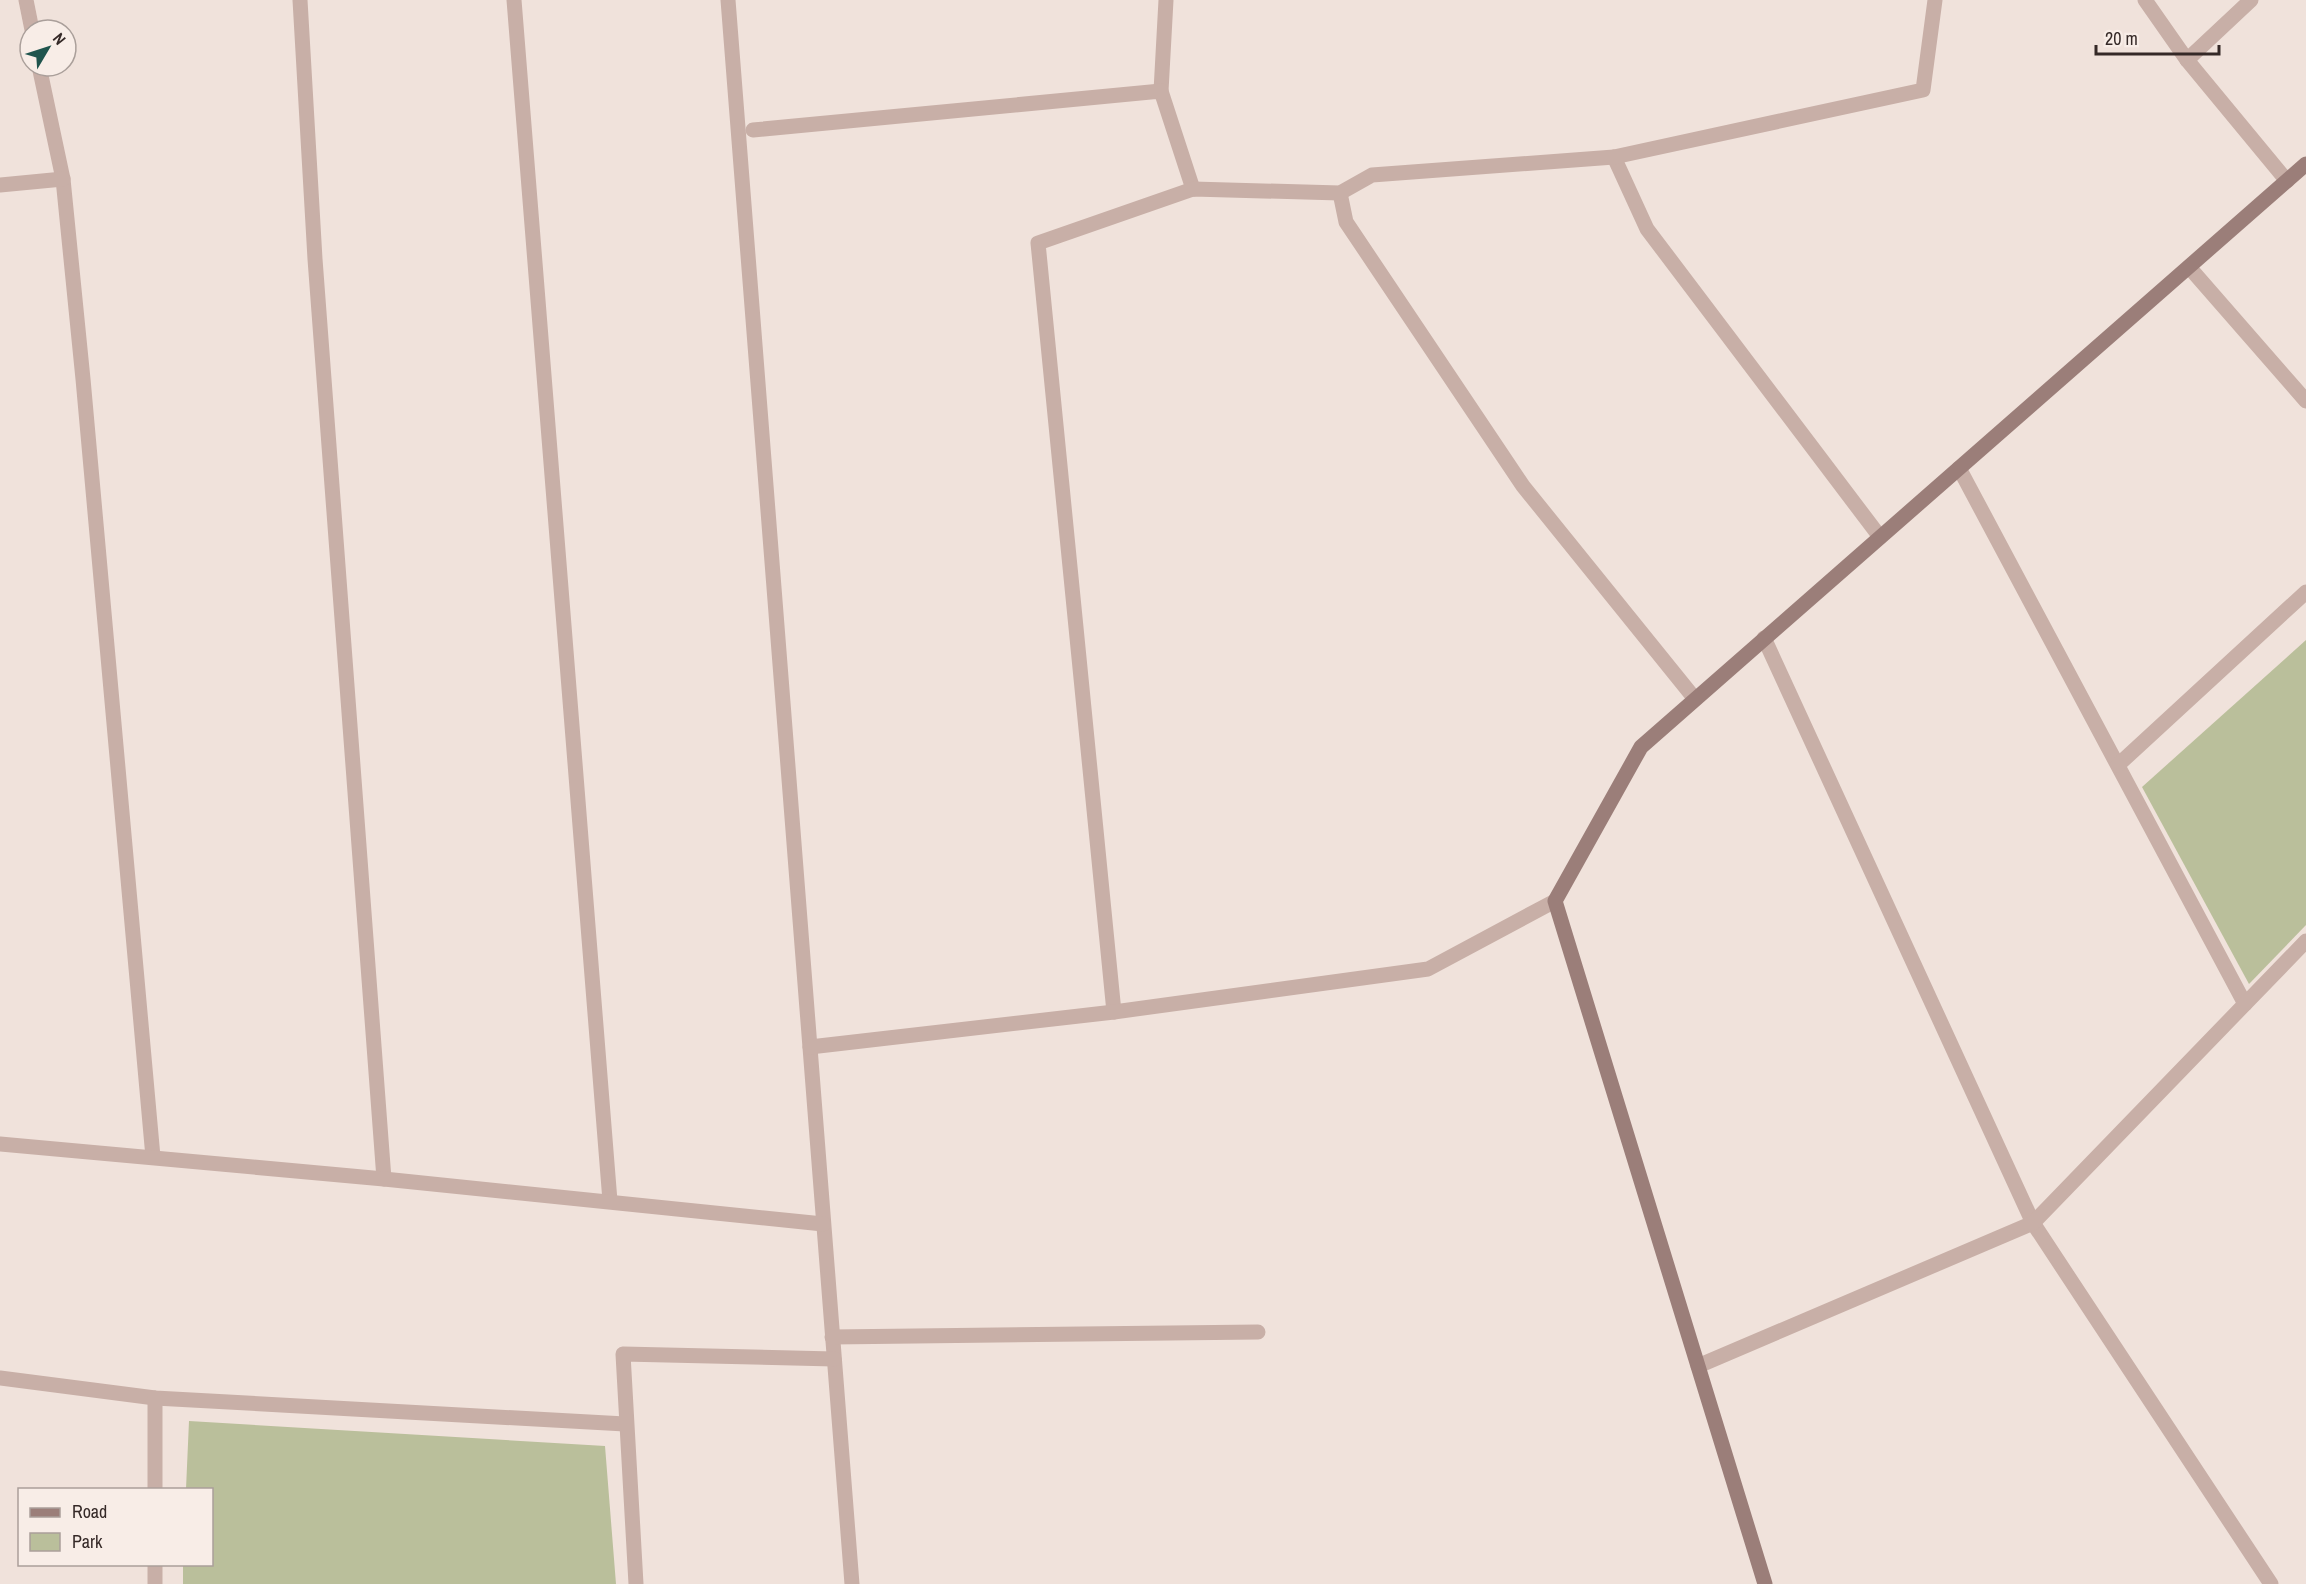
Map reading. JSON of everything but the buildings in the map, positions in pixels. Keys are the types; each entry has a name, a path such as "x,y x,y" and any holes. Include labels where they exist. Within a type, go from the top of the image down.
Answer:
{"street":[{"path":"26,0 30,18"},
{"path":"300,0 317,283 384,1179"},
{"path":"514,0 610,1201"},
{"path":"728,0 852,1584"},
{"path":"1166,0 1161,92 1193,189"},
{"path":"1114,1012 1038,243 1193,189 1340,193 1372,175 1614,157 1923,90 1935,0"},
{"path":"2145,0 2187,60 2287,181"},
{"path":"2187,60 2251,0"},
{"path":"42,78 63,178 153,1157"},
{"path":"753,130 1161,92"},
{"path":"1614,157 1647,229 1880,537"},
{"path":"810,1047 1114,1012 1428,969 1555,901 1641,747 2306,164"},
{"path":"0,185 63,178"},
{"path":"1340,193 1346,222 1523,486 1695,699"},
{"path":"2189,267 2306,401"},
{"path":"1959,468 2245,1004"},
{"path":"2118,765 2306,592"},
{"path":"1764,638 2033,1223 2271,1584"},
{"path":"1555,901 1765,1584"},
{"path":"1698,1366 2033,1223 2306,941"},
{"path":"0,1144 384,1179 824,1224"},
{"path":"832,1337 1258,1332"},
{"path":"636,1584 625,1424 623,1354 834,1359"},
{"path":"0,1378 155,1398 625,1424"},
{"path":"155,1398 155,1488"},
{"path":"155,1566 155,1584"}],"green space":[{"path":"2306,640 2306,925 2249,984 2142,787"},
{"path":"189,1421 605,1446 616,1584 183,1584 183,1566 213,1566 213,1488 186,1488"}]}
